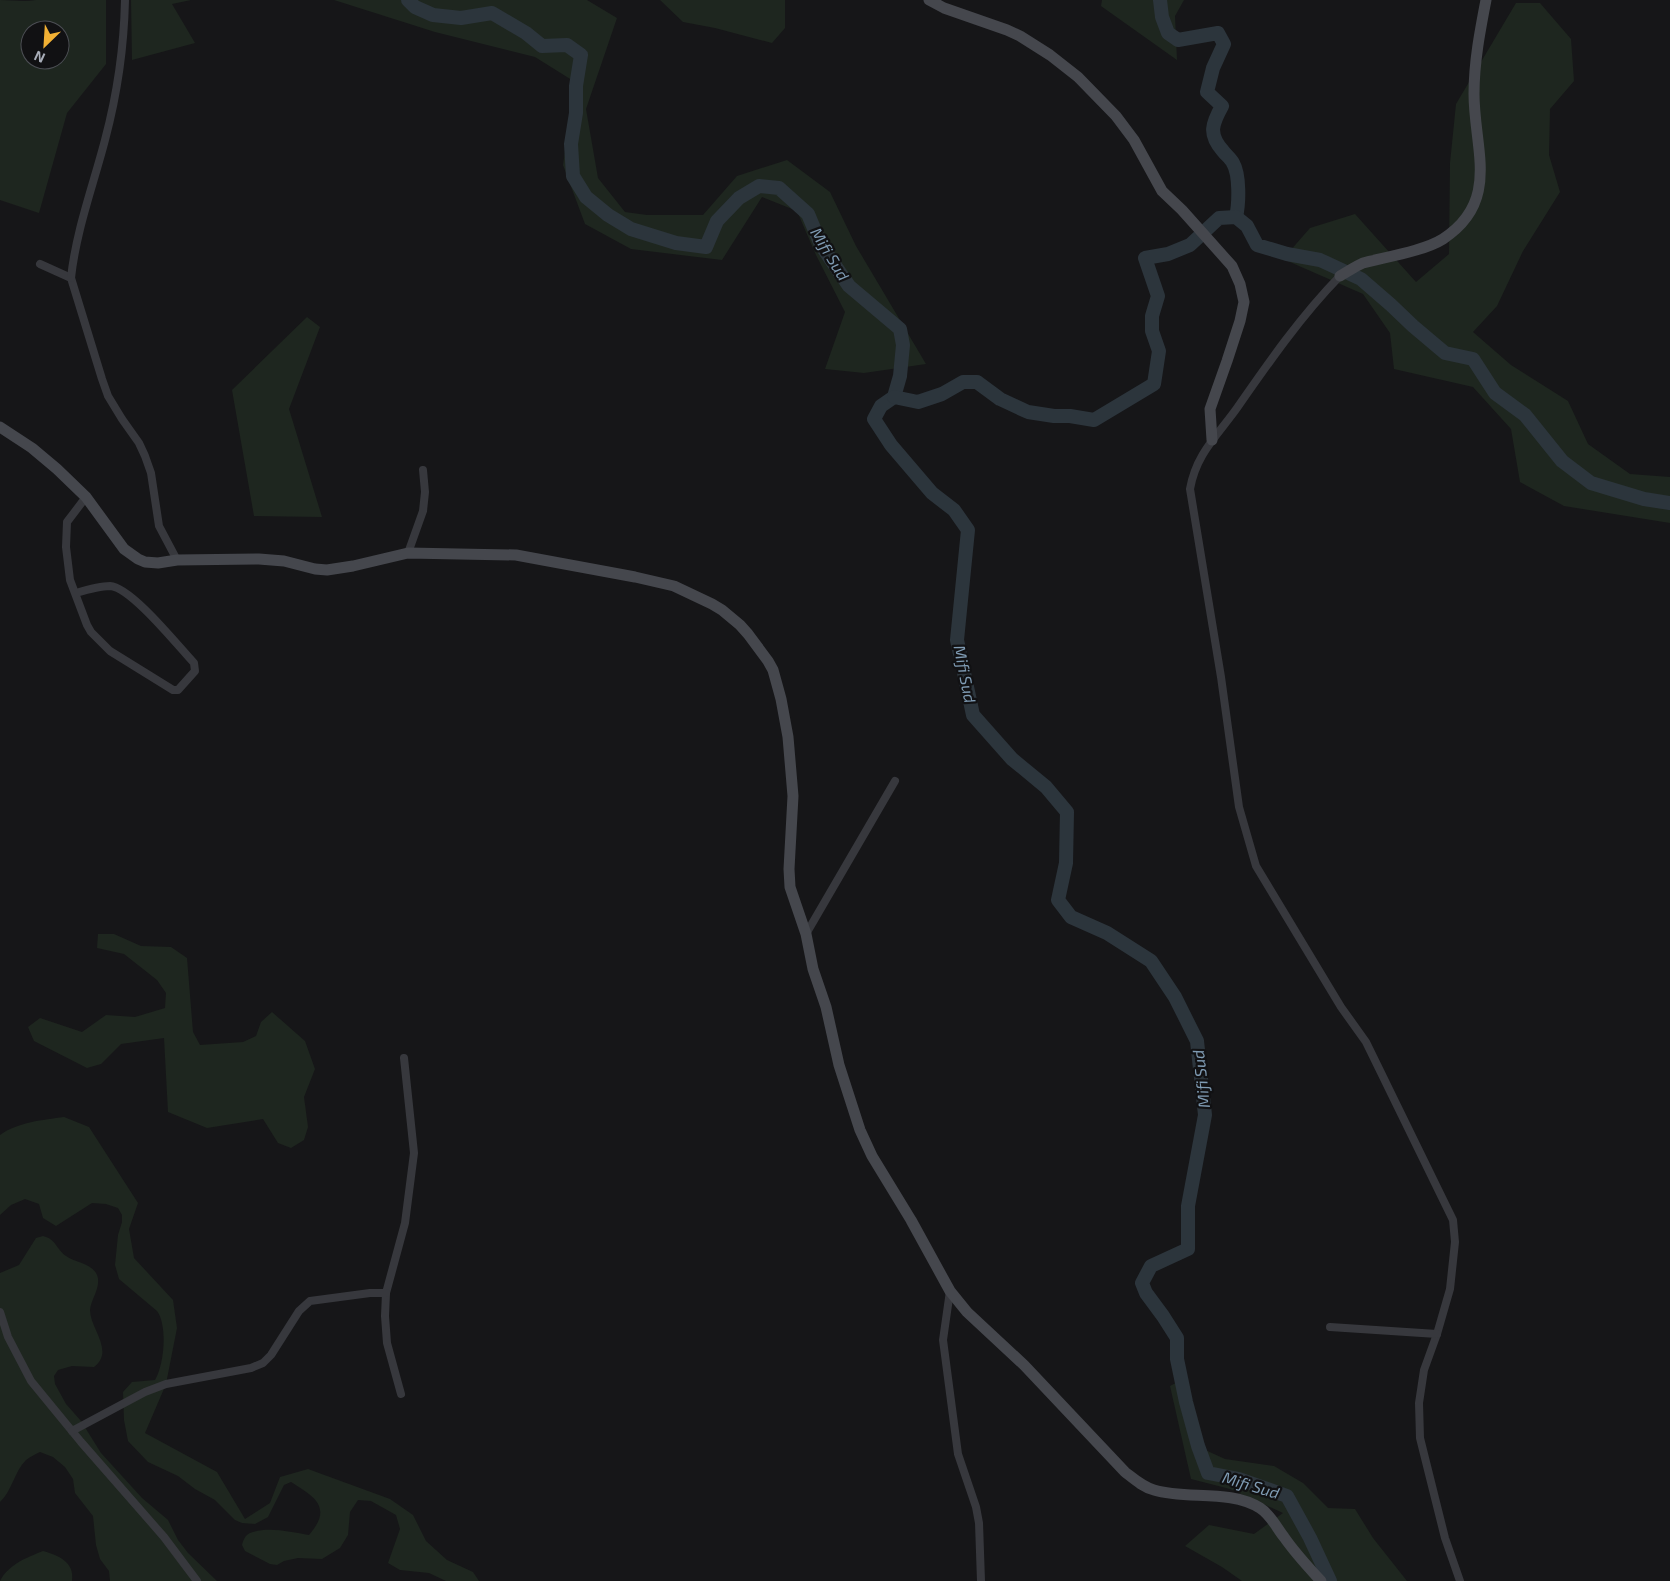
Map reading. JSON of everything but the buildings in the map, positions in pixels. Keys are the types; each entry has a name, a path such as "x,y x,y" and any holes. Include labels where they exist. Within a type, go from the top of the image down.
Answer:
{"street":[{"path":"125,0 119,71 113,104 73,256 71,278 108,396 145,456 151,473 159,526 176,560"},
{"path":"929,0 944,8 1020,36 1050,55 1078,77 1116,116 1134,140 1162,191 1177,204 1232,266 1240,284 1244,302 1240,321 1210,409 1212,440"},
{"path":"1460,1581 1445,1538 1420,1438 1419,1403 1424,1370 1450,1289 1456,1242 1453,1220 1366,1042 1341,1007 1256,866 1239,807 1221,677 1190,489 1192,474 1212,440 1299,322 1340,276 1360,264 1396,255 1441,240 1453,232 1470,213 1479,193 1481,176 1474,95 1476,55 1486,0"},
{"path":"40,264 71,278"},
{"path":"0,427 32,448 57,469 86,498 119,544 138,560 152,563 176,560 259,559 284,561 327,570 408,553 516,555 635,576 679,588 722,610 744,630 768,661 773,670 781,699 788,738 794,796 789,869 790,887 806,934 813,970 826,1007 839,1065 860,1130 872,1156 911,1220 950,1291 967,1312 1024,1365 1125,1472 1142,1485 1160,1492 1247,1501 1261,1508 1271,1517 1288,1542 1322,1581"},
{"path":"408,553 423,511 425,492 423,470"},
{"path":"76,593 110,586 124,591 136,601 194,663 195,671 178,690 172,690 110,650 87,626 70,580 66,547 67,522 86,498"},
{"path":"806,934 895,781"},
{"path":"401,1394 387,1343 385,1316 386,1293 405,1223 414,1153 404,1058"},
{"path":"950,1291 943,1340 958,1454 979,1523 981,1581"},
{"path":"72,1431 145,1392 166,1384 250,1368 263,1363 271,1355 299,1311 310,1301 386,1293"},
{"path":"0,1312 8,1337 31,1381 164,1537 197,1581"},
{"path":"1330,1326 1437,1334"}],"shaded area":[{"path":"0,0 106,0 106,64 67,113 39,213 0,200"},
{"path":"131,0 191,0 172,4 195,43 132,60"},
{"path":"334,0 587,0 617,18 586,109 598,178 625,212 647,215 703,215 737,176 787,160 830,192 856,246 926,364 864,373 825,369 845,312 816,255 797,211 762,197 722,260 631,249 585,224 563,165 575,82 535,57 435,32"},
{"path":"660,0 785,0 785,28 772,43 715,28 683,22"},
{"path":"1102,0 1184,0 1175,16 1177,60 1101,6"},
{"path":"1516,3 1540,3 1571,39 1574,81 1550,109 1549,155 1560,192 1523,251 1497,306 1473,332 1511,365 1568,401 1588,444 1630,474 1670,477 1670,523 1564,506 1520,482 1511,429 1473,387 1394,369 1390,333 1363,294 1283,259 1310,228 1355,214 1416,282 1449,254 1450,163 1456,104"},
{"path":"307,317 320,327 289,409 322,517 254,516 232,390"},
{"path":"98,934 114,934 141,946 171,947 187,958 193,1032 200,1045 243,1042 256,1036 261,1022 272,1012 305,1041 315,1069 304,1097 308,1127 304,1140 291,1148 278,1143 263,1119 207,1128 168,1112 164,1038 121,1044 101,1064 87,1068 34,1041 28,1027 40,1018 82,1032 106,1015 135,1017 165,1008 166,993 157,980 124,954 97,948"},
{"path":"64,1117 89,1127 138,1203 129,1229 134,1258 173,1300 177,1328 166,1384 145,1433 217,1472 245,1519 270,1503 280,1477 308,1469 390,1499 413,1515 426,1541 447,1560 473,1572 479,1581 446,1581 429,1573 400,1570 388,1563 400,1529 396,1515 371,1501 358,1500 350,1512 348,1535 340,1548 322,1559 298,1558 284,1561 277,1565 270,1564 245,1551 242,1545 248,1534 264,1530 280,1530 309,1535 320,1517 320,1510 314,1498 291,1482 284,1485 268,1517 255,1524 242,1523 235,1520 215,1500 195,1489 178,1476 148,1462 128,1441 124,1420 123,1392 132,1382 155,1380 161,1365 164,1335 163,1326 157,1311 119,1279 115,1265 122,1215 118,1208 106,1204 92,1203 56,1226 43,1218 39,1204 25,1199 11,1205 0,1215 0,1135 23,1124"},
{"path":"43,1236 51,1239 69,1258 90,1267 98,1278 90,1310 102,1347 100,1361 94,1367 72,1366 58,1370 54,1376 55,1384 66,1404 81,1421 101,1453 142,1498 168,1520 178,1540 188,1553 217,1581 110,1581 109,1571 100,1559 96,1545 93,1516 75,1493 73,1479 65,1467 53,1457 40,1452 22,1465 0,1502 0,1273 19,1265 36,1238"},
{"path":"1187,1377 1203,1449 1225,1459 1274,1466 1303,1483 1328,1508 1355,1509 1373,1538 1407,1581 1242,1581 1185,1546 1209,1525 1254,1534 1283,1513 1230,1489 1191,1479 1170,1386"},
{"path":"43,1551 60,1557 68,1564 71,1569 72,1581 0,1581 13,1566"}],"waterway":[{"name":"Mifi Sud","path":"408,0 415,7 433,15 461,18 492,13 526,33 542,46 567,45 581,55 576,86 576,113 571,144 573,176 586,197 608,215 631,229 676,243 706,247 717,221 739,198 759,186 779,188 808,214 821,245 849,286 900,329 903,345 900,376 894,397 881,406 874,419 891,445 932,493 954,510 968,530 957,640 973,715 1012,759 1046,787 1067,812 1066,863 1058,900 1071,917 1107,933 1151,961 1175,997 1197,1041 1205,1115 1188,1206 1188,1249 1151,1266 1142,1283 1146,1293 1177,1338 1177,1359 1186,1402 1198,1446 1208,1473 1239,1479 1287,1496 1310,1538 1330,1581"},
{"path":"1160,0 1162,17 1168,33 1178,40 1218,33 1224,44 1213,68 1207,92 1222,106 1214,124 1213,134 1218,145 1232,162 1237,175 1238,205 1236,217"},
{"path":"894,397 918,402 942,394 963,382 977,382 1000,399 1028,412 1094,420 1154,384 1159,351 1152,331 1152,316 1158,296 1145,258 1168,254 1190,245 1219,218 1236,217 1247,226 1257,245 1287,254 1320,260 1361,279 1445,353 1473,359 1495,393 1525,415 1562,461 1591,483 1644,499 1670,503"}]}
